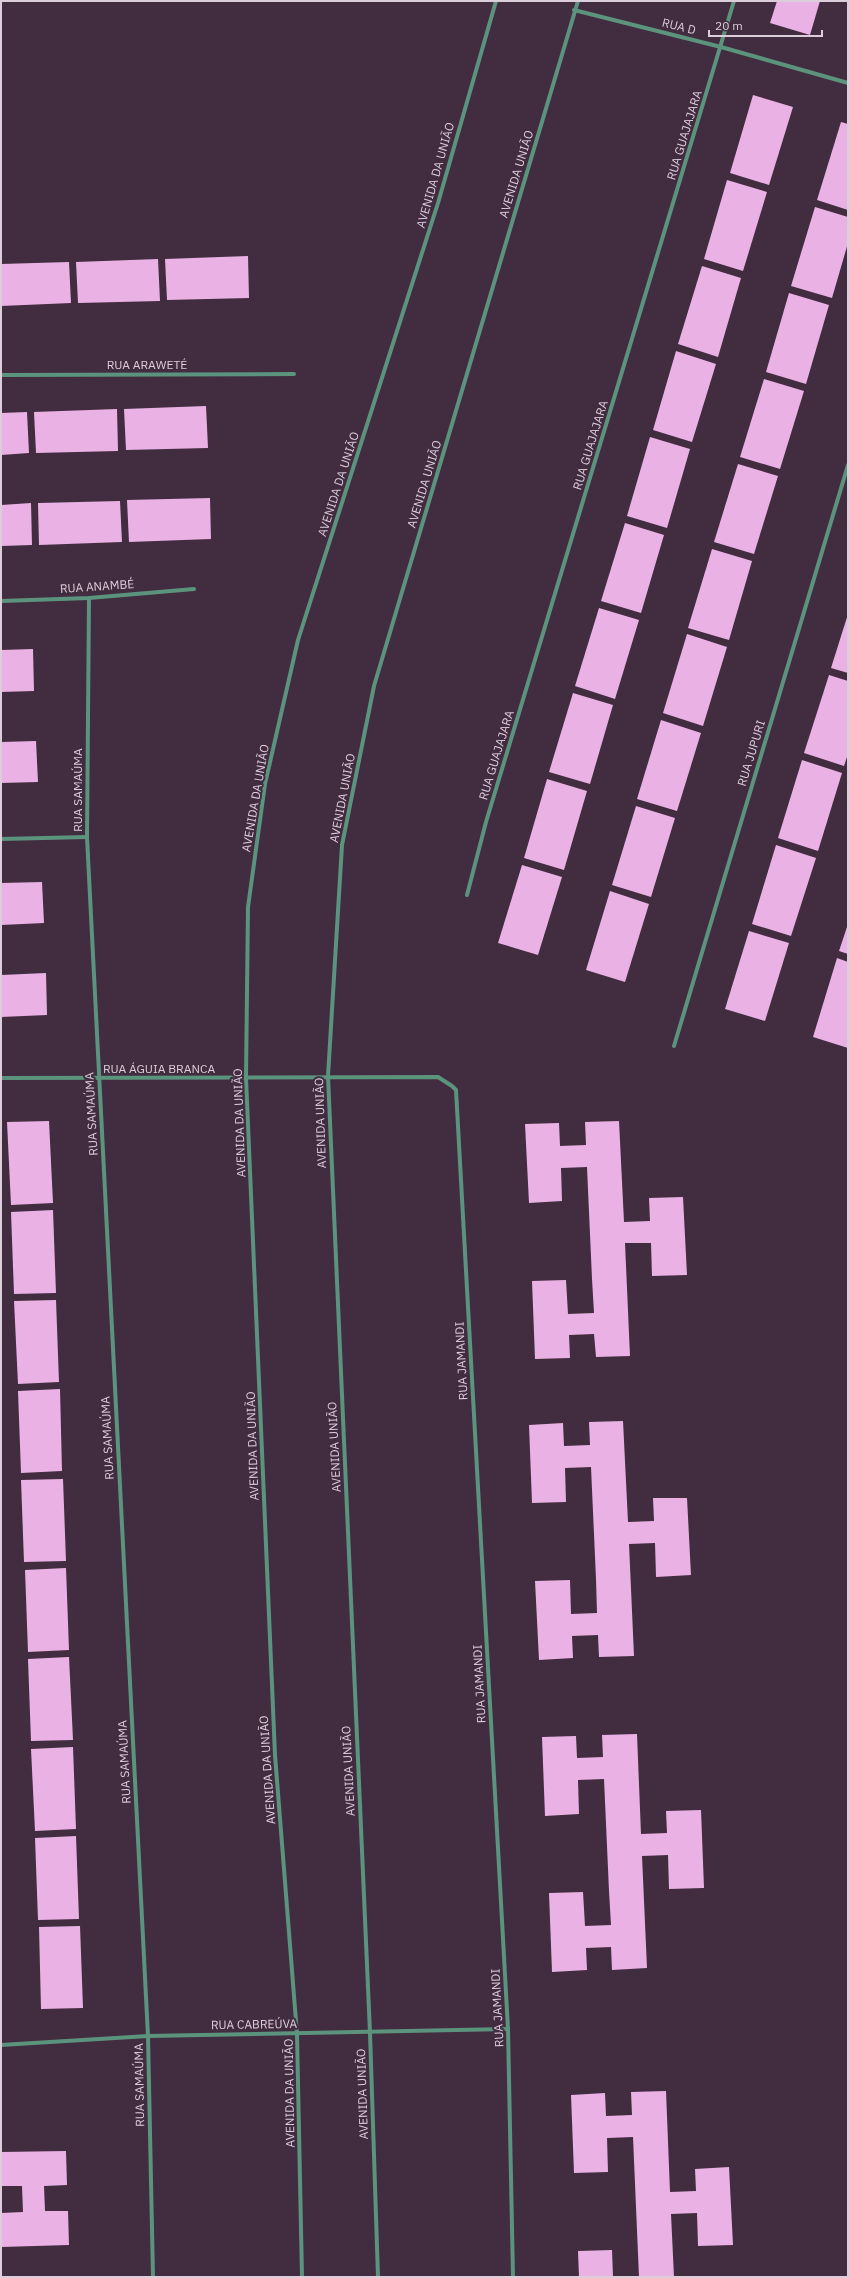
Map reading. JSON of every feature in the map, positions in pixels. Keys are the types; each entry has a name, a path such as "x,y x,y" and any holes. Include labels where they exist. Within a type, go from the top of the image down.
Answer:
{"street":[{"name":"AVENIDA DA UNIÃO","path":"302,2277 297,2034 275,1755 246,1078 248,907 265,784 298,640 438,203 496,1"},
{"name":"AVENIDA UNIÃO","path":"378,2277 370,2033 328,1076 342,845 374,686 574,10 578,1"},
{"name":"RUA GUAJAJARA","path":"467,895 486,822 734,1"},
{"name":"RUA D","path":"574,10 721,47 848,83"},
{"name":"RUA ARAWETÉ","path":"1,375 294,374"},
{"name":"RUA JUPURI","path":"674,1046 848,465"},
{"name":"RUA ANAMBÉ","path":"1,601 89,598 194,589"},
{"name":"RUA SAMAÚMA","path":"89,598 87,837 148,2036 153,2277"},
{"path":"1,839 87,837"},
{"name":"RUA ÁGUIA BRANCA","path":"1,1078 246,1078 328,1076 438,1077 456,1090"},
{"name":"RUA JAMANDI","path":"456,1090 508,2029 513,2277"},
{"name":"RUA CABREÚVA","path":"1,2045 148,2036 370,2033 508,2029"}],"building":[{"path":"777,1 820,1 810,35 770,23"},
{"path":"753,95 793,107 769,185 730,173"},
{"path":"841,122 848,124 848,210 817,200"},
{"path":"727,180 767,192 743,271 704,259"},
{"path":"815,207 848,217 848,243 832,298 791,286"},
{"path":"248,256 249,298 167,300 165,259"},
{"path":"158,259 160,301 78,303 76,262"},
{"path":"69,262 71,303 1,306 1,264"},
{"path":"702,266 741,278 718,357 678,344"},
{"path":"789,293 829,305 806,384 766,372"},
{"path":"676,351 716,364 692,442 653,430"},
{"path":"764,379 804,391 780,469 740,457"},
{"path":"206,406 208,448 126,450 124,409"},
{"path":"117,409 118,451 36,453 34,412"},
{"path":"27,412 29,453 1,455 1,413"},
{"path":"650,437 690,449 667,528 627,516"},
{"path":"738,464 778,476 754,554 714,542"},
{"path":"210,498 211,539 129,542 127,500"},
{"path":"120,501 122,542 39,545 38,503"},
{"path":"31,503 32,545 1,546 1,505"},
{"path":"625,523 664,535 641,613 601,601"},
{"path":"712,549 752,561 729,640 688,628"},
{"path":"599,608 639,620 615,699 575,686"},
{"path":"848,614 848,673 831,668"},
{"path":"687,634 727,647 703,726 663,713"},
{"path":"33,649 34,691 1,692 1,650"},
{"path":"829,675 848,681 848,754 844,766 804,753"},
{"path":"573,693 613,705 590,784 549,772"},
{"path":"661,720 701,733 677,811 637,799"},
{"path":"36,741 38,782 1,783 1,742"},
{"path":"802,760 842,773 818,851 778,838"},
{"path":"547,779 587,791 564,870 524,858"},
{"path":"636,806 675,818 651,897 612,885"},
{"path":"776,845 816,858 791,936 752,924"},
{"path":"522,865 562,877 538,955 498,943"},
{"path":"42,882 44,923 1,925 1,883"},
{"path":"610,891 649,904 625,982 586,970"},
{"path":"848,924 848,954 839,951"},
{"path":"749,931 789,943 765,1021 725,1009"},
{"path":"837,958 848,962 848,1048 813,1037"},
{"path":"46,973 47,1015 1,1017 1,975"},
{"path":"49,1121 53,1203 11,1205 7,1122"},
{"path":"619,1121 624,1222 650,1221 649,1198 683,1197 687,1275 652,1276 651,1243 625,1243 630,1356 596,1357 594,1334 569,1335 570,1358 535,1359 532,1281 566,1280 568,1314 594,1313 587,1167 561,1168 562,1201 529,1203 525,1124 559,1123 560,1146 586,1145 585,1122"},
{"path":"53,1210 56,1293 14,1294 11,1212"},
{"path":"56,1300 59,1382 18,1384 14,1301"},
{"path":"60,1389 62,1471 21,1473 18,1391"},
{"path":"623,1421 628,1522 654,1521 653,1498 687,1498 691,1575 656,1577 655,1543 629,1544 634,1656 599,1657 598,1635 572,1636 573,1658 539,1660 535,1581 570,1580 571,1614 597,1613 596,1579 591,1467 565,1468 566,1502 532,1503 529,1425 563,1423 564,1446 590,1445 589,1422"},
{"path":"63,1479 66,1561 24,1562 21,1480"},
{"path":"66,1568 69,1650 28,1652 25,1570"},
{"path":"69,1657 73,1740 31,1741 28,1659"},
{"path":"637,1734 641,1834 667,1833 666,1811 701,1810 704,1888 669,1889 668,1855 642,1856 647,1968 612,1970 611,1947 586,1948 587,1970 552,1972 549,1893 583,1892 585,1926 611,1925 604,1779 578,1780 579,1814 545,1816 542,1737 576,1736 577,1758 603,1757 602,1735"},
{"path":"73,1747 76,1829 35,1831 31,1749"},
{"path":"76,1836 79,1919 38,1920 35,1838"},
{"path":"80,1926 83,2008 41,2009 39,1927"},
{"path":"666,2091 670,2192 696,2191 695,2169 729,2167 733,2245 698,2246 697,2213 671,2214 674,2277 639,2277 633,2137 607,2138 608,2172 574,2173 571,2095 605,2093 606,2116 632,2115 631,2092"},
{"path":"66,2151 67,2185 44,2186 45,2211 68,2211 69,2245 1,2247 1,2213 23,2212 22,2186 1,2186 1,2152"},
{"path":"612,2250 613,2277 579,2277 578,2251"}]}
